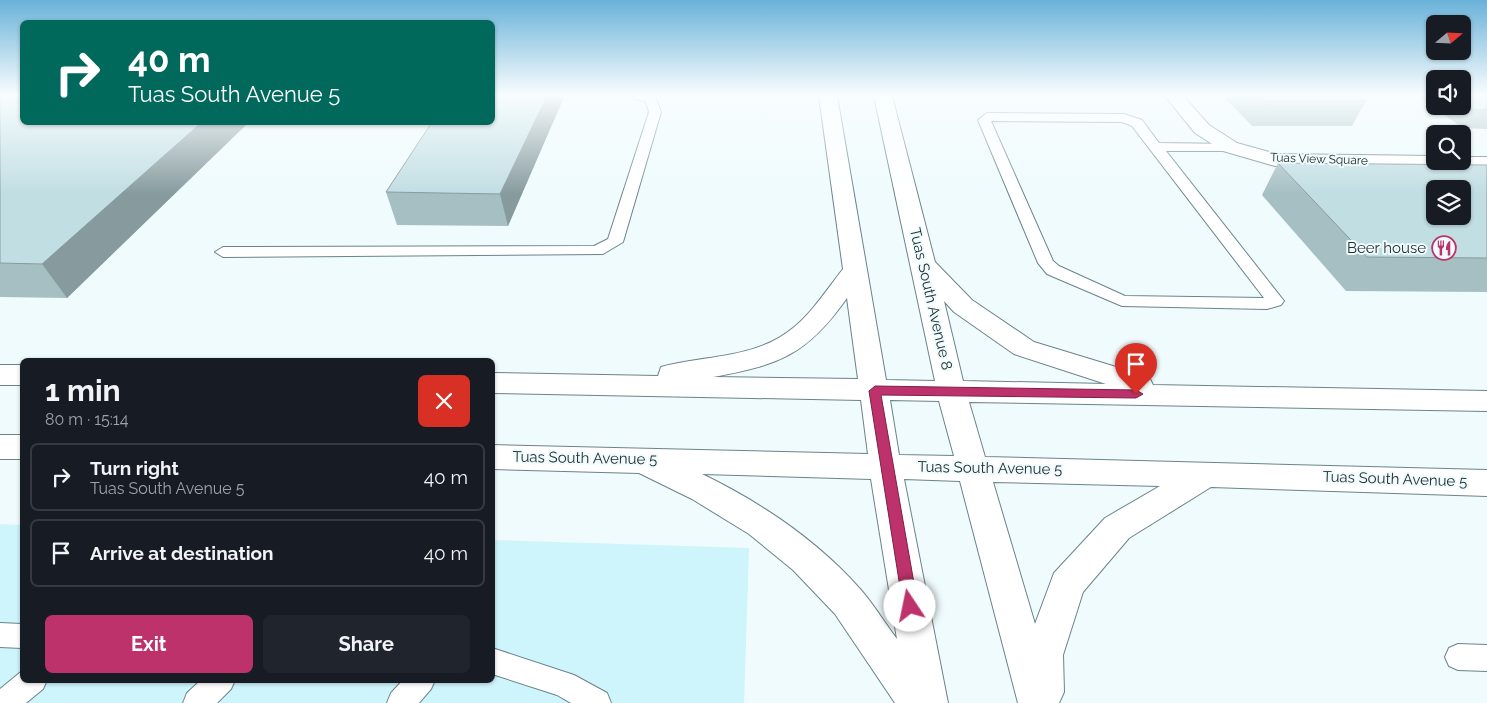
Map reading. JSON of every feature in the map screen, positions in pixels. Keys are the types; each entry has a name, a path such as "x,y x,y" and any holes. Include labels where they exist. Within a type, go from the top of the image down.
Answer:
{"main road":[{"path":"833,129 854,271 887,465 892,508 928,703"},
{"name":"Tuas South Avenue 8","path":"891,129 951,390 1038,703"},
{"name":"Tuas View Square","path":"1202,129 1230,147 1275,160 1487,163"},
{"path":"923,264 963,306 1024,348 1175,395"},
{"path":"606,384 683,372 764,355 799,336 854,271"},
{"path":"0,375 20,375"},
{"path":"495,383 1487,401"},
{"path":"0,447 20,447"},
{"name":"Tuas South Avenue 5","path":"495,457 887,465 974,469 1440,480 1487,483"},
{"path":"641,460 704,490 761,524 805,559 848,602 919,703"},
{"path":"1044,703 1044,655 1067,584 1118,528 1206,474"}],"lane":[{"path":"223,252 597,251 615,242 650,129"},
{"path":"988,129 1046,263 1053,270 1122,301 1272,303 1275,301 1142,129"},
{"path":"1156,146 1230,147"},
{"path":"0,635 20,636"},
{"path":"1458,657 1487,658"},
{"path":"495,662 564,684 597,703"},
{"path":"5,703 29,683"},
{"path":"197,703 218,683"},
{"path":"401,703 418,683"}],"shaded area":[{"path":"0,524 20,525 20,683 495,683 495,540 749,548 744,703 0,703"}],"building":[{"path":"0,129 194,129 42,264 0,263"},
{"path":"428,129 531,129 500,194 386,192"},
{"path":"1278,163 1426,164 1426,170 1471,170 1471,165 1487,165 1487,258 1367,257"}],"place":[{"name":"Beer house","path":"1444,248"}],"route":[{"path":"910,606 892,508 875,391 951,390 1136,394"}]}
